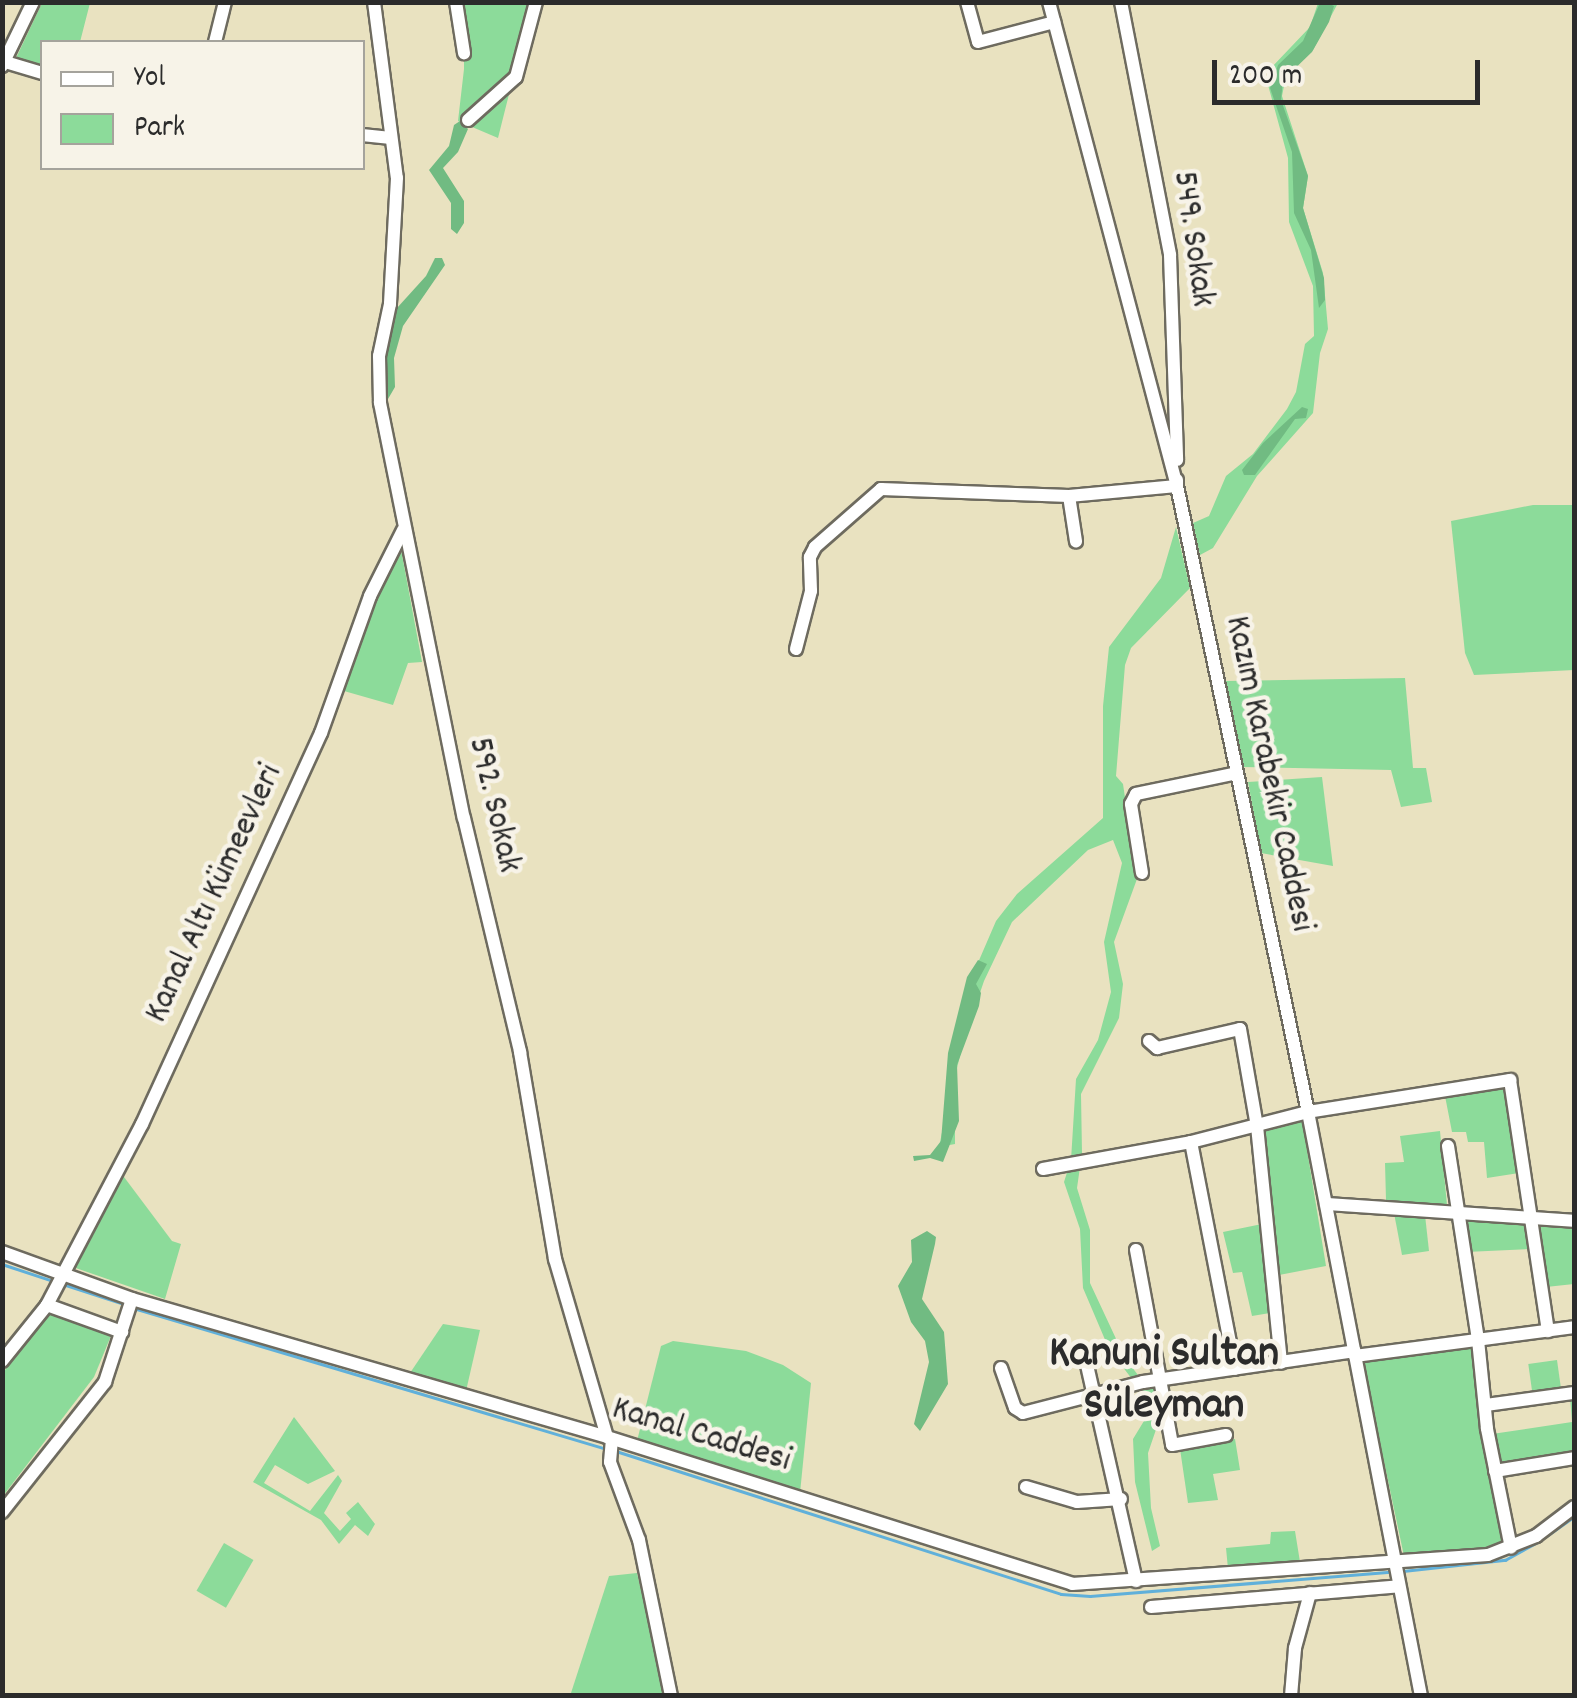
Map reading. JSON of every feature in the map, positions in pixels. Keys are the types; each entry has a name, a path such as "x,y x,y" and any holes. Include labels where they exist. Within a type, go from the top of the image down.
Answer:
{"street":[{"path":"33,2 3,63 40,72"},
{"path":"216,40 226,2"},
{"name":"592. Sokak","path":"374,2 397,178 396,239 379,356 379,387 403,530 464,818 520,1052 554,1258 638,1540 671,1696"},
{"path":"456,2 464,52"},
{"path":"468,120 516,76 536,2"},
{"path":"967,2 978,42 1054,22"},
{"name":"Kazım Karabekir Caddesi","path":"1050,2 1177,486 1308,1112 1399,1584"},
{"name":"549. Sokak","path":"1122,2 1170,255 1177,486"},
{"path":"365,135 391,138"},
{"path":"796,648 811,592 810,557 815,547 874,492 888,486 986,496 1069,496 1177,486"},
{"path":"1069,496 1076,540"},
{"name":"Kanal Altı Kümeevleri","path":"2,1361 47,1305 142,1124 321,734 370,596 403,530"},
{"path":"1142,873 1130,804 1136,794 1237,773"},
{"path":"1149,1041 1156,1048 1240,1029 1257,1126 1281,1363"},
{"path":"1042,1169 1191,1142 1308,1112 1510,1080 1548,1330"},
{"path":"1191,1142 1235,1369"},
{"path":"1448,1146 1496,1471 1512,1548 1536,1536 1574,1507"},
{"path":"1326,1204 1574,1220"},
{"path":"1136,1250 1172,1445 1226,1435"},
{"name":"Kanal Caddesi","path":"2,1252 132,1299 1054,1580 1136,1582 1396,1564 1472,1557 1512,1548"},
{"path":"2,1512 98,1392 132,1299"},
{"path":"47,1305 122,1330"},
{"path":"1001,1368 1020,1412 1095,1397 1143,1382 1574,1327"},
{"path":"1084,1352 1121,1499 1136,1582"},
{"path":"1486,1405 1574,1393"},
{"path":"1496,1471 1574,1458"},
{"path":"1026,1487 1077,1502 1121,1499"},
{"path":"1151,1607 1399,1584 1421,1696"},
{"path":"1291,1696 1295,1648 1310,1593"}],"green space":[{"path":"1326,2 1334,6 1329,22 1312,52 1283,80 1281,100 1308,176 1303,208 1324,278 1325,300 1319,308 1311,250 1294,213 1292,152 1270,88 1278,65 1303,41 1319,5"},
{"path":"42,3 90,3 81,40 40,40 40,64 16,58"},
{"path":"464,3 532,3 498,138 458,121 464,69"},
{"path":"1318,3 1338,3 1313,50 1286,76 1282,96 1308,176 1303,208 1323,273 1328,329 1320,353 1313,413 1257,476 1213,548 1200,555 1193,523 1209,516 1226,476 1253,454 1287,409 1296,392 1305,344 1314,336 1313,286 1289,222 1288,158 1268,85 1271,68 1310,27"},
{"path":"460,121 468,129 458,152 443,168 464,201 464,223 457,234 451,229 451,203 429,170 449,146 454,125"},
{"path":"435,258 442,258 445,265 403,326 394,358 395,387 388,399 385,360 397,308 426,276"},
{"path":"1302,407 1308,409 1306,418 1295,419 1255,475 1244,475 1242,470 1263,443"},
{"path":"1533,505 1574,505 1574,670 1474,675 1465,653 1451,521"},
{"path":"1176,527 1190,588 1131,648 1125,665 1116,776 1123,784 1137,879 1114,942 1123,984 1119,1018 1081,1094 1082,1153 1077,1188 1090,1230 1090,1283 1125,1358 1141,1379 1135,1383 1109,1349 1083,1288 1080,1229 1064,1182 1071,1160 1076,1079 1098,1040 1111,992 1104,942 1122,863 1113,840 1088,850 1012,922 984,981 964,1040 955,1076 955,1144 939,1147 977,965 996,921 1017,894 1103,818 1103,706 1109,647 1161,578"},
{"path":"400,544 422,662 408,663 393,705 344,691 378,583"},
{"path":"1405,678 1413,768 1426,768 1432,802 1401,807 1391,770 1242,767 1225,681"},
{"path":"1322,777 1333,866 1261,853 1248,782"},
{"path":"978,960 987,964 976,984 981,993 979,1006 957,1065 959,1121 943,1162 930,1158 914,1161 913,1156 930,1155 941,1141 948,1053 967,977"},
{"path":"1506,1085 1519,1173 1487,1178 1484,1142 1468,1142 1466,1132 1452,1132 1445,1096"},
{"path":"1302,1119 1326,1266 1279,1275 1261,1126"},
{"path":"1440,1131 1447,1205 1386,1200 1385,1163 1404,1162 1400,1136"},
{"path":"121,1173 172,1241 181,1244 165,1299 70,1266"},
{"path":"1394,1213 1425,1215 1429,1251 1402,1255"},
{"path":"1462,1217 1527,1221 1530,1249 1466,1252"},
{"path":"1538,1223 1574,1226 1574,1284 1546,1287"},
{"path":"1262,1224 1270,1313 1252,1316 1242,1272 1233,1273 1223,1232"},
{"path":"927,1231 936,1237 922,1299 944,1332 948,1384 920,1431 914,1424 929,1362 925,1341 911,1322 898,1286 912,1262 911,1240"},
{"path":"57,1313 113,1331 94,1377 3,1496 3,1373 42,1314"},
{"path":"443,1324 480,1330 466,1391 408,1376"},
{"path":"673,1341 746,1351 783,1365 811,1383 800,1493 637,1441 661,1346"},
{"path":"1473,1344 1486,1466 1507,1542 1487,1551 1404,1556 1362,1358"},
{"path":"1557,1360 1561,1390 1532,1394 1528,1364"},
{"path":"1155,1384 1162,1412 1148,1453 1151,1508 1160,1546 1152,1551 1135,1482 1133,1439 1147,1416 1148,1401 1141,1389"},
{"path":"1574,1396 1574,1450 1501,1464 1492,1434 1572,1422 1570,1397"},
{"path":"294,1417 335,1471 308,1484 275,1465 264,1483 310,1511 338,1475 342,1481 324,1513 340,1531 351,1519 346,1513 358,1502 375,1524 368,1536 355,1525 339,1544 321,1520 253,1482"},
{"path":"1235,1439 1240,1470 1213,1474 1218,1500 1188,1503 1180,1449"},
{"path":"1295,1531 1300,1562 1228,1569 1226,1548 1270,1544 1271,1532"},
{"path":"224,1543 253,1560 226,1608 196,1591"},
{"path":"637,1573 666,1695 570,1696 609,1576"}],"waterway":[{"path":"2,1264 53,1281"},
{"path":"66,1285 124,1304"},
{"path":"137,1309 608,1449"},
{"path":"616,1451 1061,1594 1090,1596 1390,1572"},
{"path":"1545,1537 1574,1517"},
{"path":"1403,1571 1505,1560 1539,1541"}],"district":[{"name":"Kanuni Sultan Süleyman","path":"1164,1382"}]}
